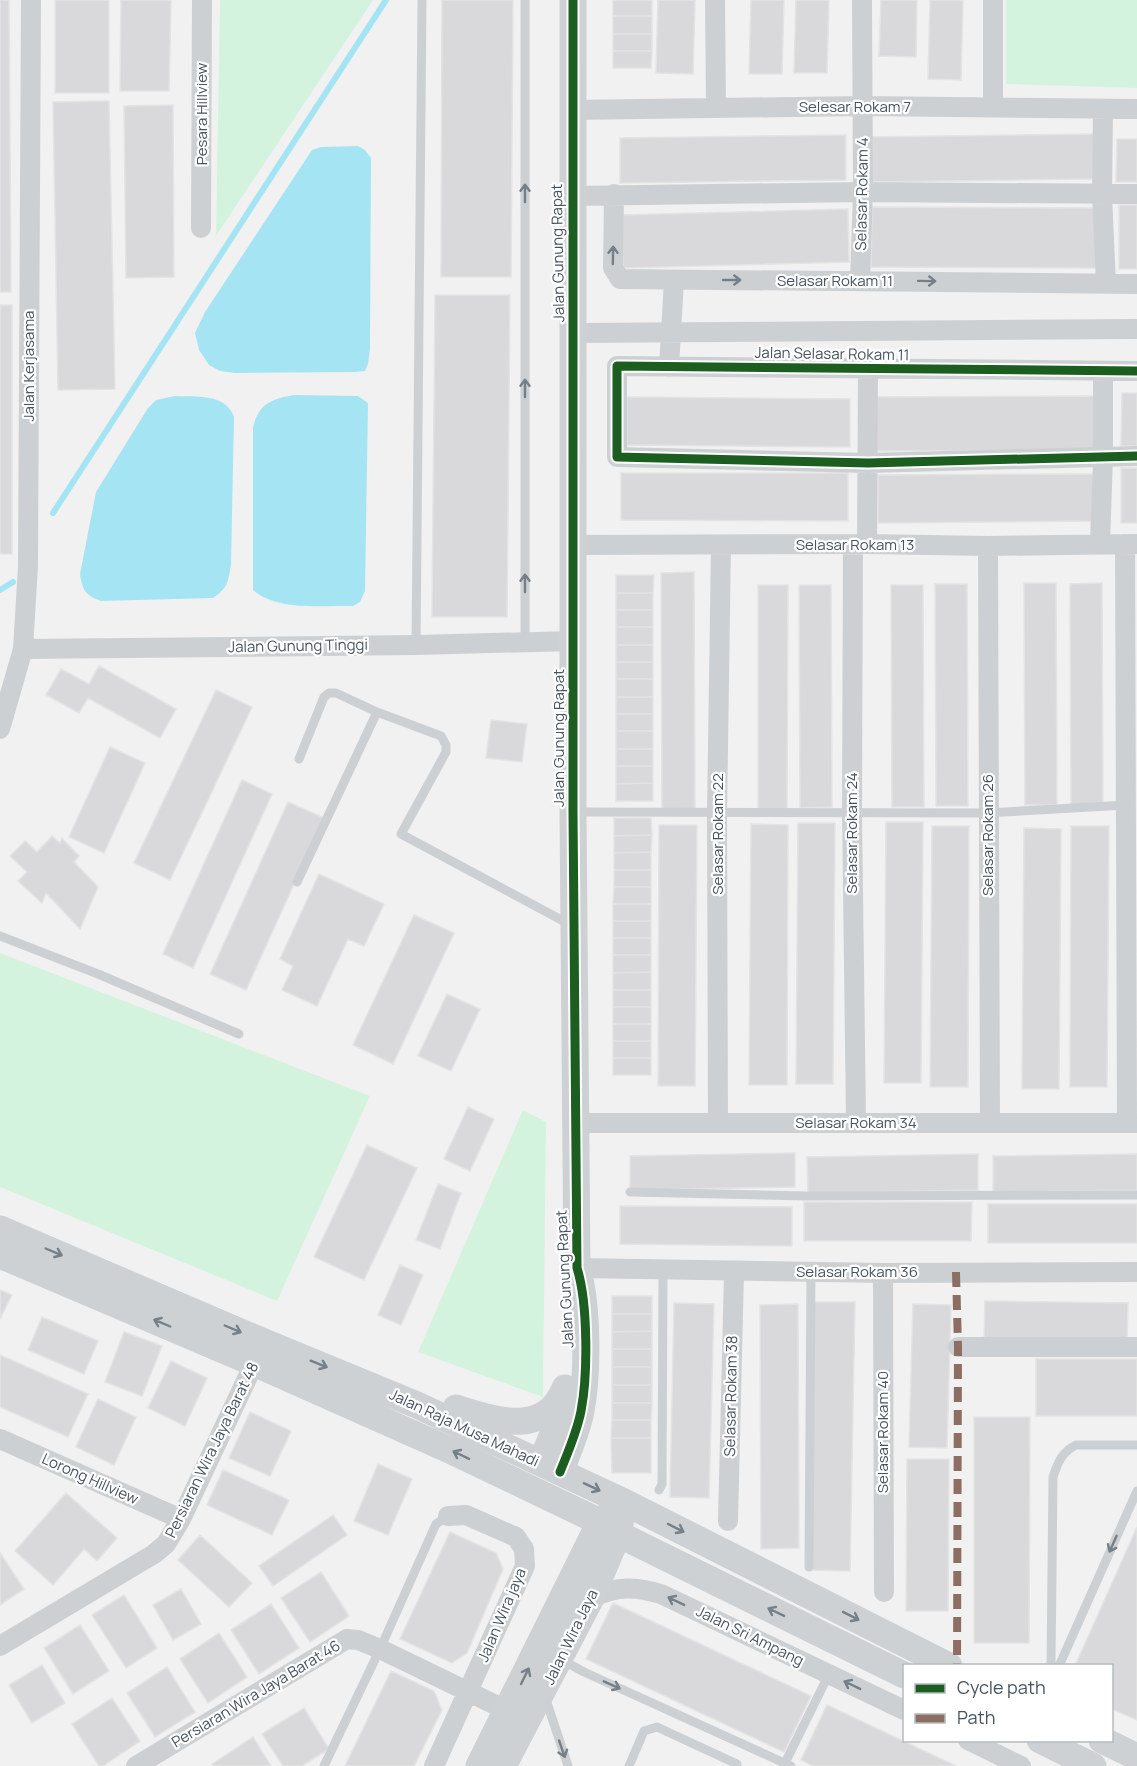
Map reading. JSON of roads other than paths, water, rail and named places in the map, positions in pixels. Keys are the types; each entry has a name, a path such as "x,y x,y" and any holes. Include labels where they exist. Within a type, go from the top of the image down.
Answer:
{"main road":[{"name":"Jalan Gunung Rapat","path":"549,1471 573,1439 581,1410 585,1370 583,1288 577,1268 575,1123 573,0"},
{"name":"Jalan Raja Musa Mahadi","path":"0,1229 259,1352 903,1675"},
{"name":"Jalan Raja Musa Mahadi","path":"0,1255 259,1352 417,1405 549,1471 624,1502 947,1664"},
{"name":"Jalan Gunung Rapat","path":"549,1471 565,1405 568,1379 568,1288 577,1268"},
{"path":"417,1405 433,1400 489,1418 517,1423 551,1410 560,1400 568,1379"},
{"path":"513,1481 549,1471 609,1528 624,1502"},
{"name":"Jalan Wira Jaya","path":"503,1766 591,1598 609,1528"},
{"name":"Jalan Wira Jaya","path":"479,1766 609,1528"},
{"path":"1043,1742 1065,1756 1093,1766"},
{"path":"1106,1742 1137,1757"}],"street":[{"name":"Jalan Kerjasama","path":"0,729 23,649 28,566 31,0"},
{"name":"Pesara Hillview","path":"201,228 202,0"},
{"path":"715,0 716,107"},
{"name":"Selasar Rokam 4","path":"860,280 863,192 862,0"},
{"path":"993,0 993,107"},
{"name":"Selesar Rokam 7","path":"572,110 862,106 1137,109"},
{"path":"1103,109 1102,195 1106,284"},
{"path":"572,196 863,192 1137,194"},
{"name":"Selasar Rokam 11","path":"614,194 613,268 620,279 1137,284"},
{"path":"669,367 674,280"},
{"path":"574,333 1137,329"},
{"name":"Jalan Selasar Rokam 11","path":"868,463 617,458 617,366 1137,371"},
{"name":"Selasar Rokam 24","path":"856,1122 852,812 860,544 868,463 868,370"},
{"path":"1100,543 1103,457 1102,371"},
{"path":"868,463 1137,456"},
{"name":"Selasar Rokam 22","path":"718,1123 717,813 721,544"},
{"path":"1131,544 1126,805 1131,896 1132,1123"},
{"name":"Selasar Rokam 13","path":"573,545 1131,544"},
{"name":"Selasar Rokam 26","path":"988,546 987,813 990,1123"},
{"name":"Jalan Gunung Tinggi","path":"23,649 574,641"},
{"name":"Selasar Rokam 34","path":"575,1123 1132,1123"},
{"name":"Selasar Rokam 36","path":"577,1268 734,1272 1137,1272"},
{"name":"Selasar Rokam 38","path":"728,1521 734,1272"},
{"name":"Selasar Rokam 40","path":"883,1273 884,1592"},
{"path":"958,1347 1137,1347"},
{"name":"Persiaran Wira Jaya Barat 48","path":"0,1646 154,1554 166,1544 181,1519 259,1352"},
{"name":"Lorong Hillview","path":"0,1439 181,1519"},
{"name":"Jalan Wira jaya","path":"434,1766 525,1566 524,1549 516,1537 466,1515 448,1516"},
{"name":"Jalan Sri Ampang","path":"591,1598 608,1590 626,1588 643,1588 662,1594 903,1710"},
{"name":"Persiaran Wira Jaya Barat 46","path":"136,1766 347,1639 358,1640 380,1649 508,1711"},
{"path":"972,1742 1021,1766"}],"lane":[{"path":"416,645 422,0"},
{"path":"525,0 525,642"},
{"path":"299,759 324,697 329,693 336,693 377,712 441,736 446,745 446,753 401,834 574,927"},
{"path":"297,882 377,712"},
{"path":"573,812 987,813 1126,805"},
{"path":"0,936 98,974 239,1034"},
{"path":"630,1192 807,1196 1137,1195"},
{"path":"659,1490 662,1484 663,1271"},
{"path":"809,1567 811,1272"},
{"path":"1051,1664 1053,1477 1056,1466 1067,1449 1076,1445 1137,1445"},
{"path":"1059,1664 1137,1491"},
{"name":"Jalan Wira jaya","path":"324,1766 436,1524 448,1516"},
{"path":"560,1659 788,1765 829,1674"},
{"path":"543,1692 568,1766"},
{"path":"629,1766 644,1731 657,1727 737,1764"}],"water":[{"path":"358,146 365,150 371,158 370,349 365,371 235,373 220,371 209,365 199,350 195,333 205,312 312,150 321,147"},
{"path":"294,395 358,396 368,403 365,591 360,602 353,606 287,604 275,602 253,590 253,428 262,408 279,398"},
{"path":"175,396 217,400 230,409 234,417 231,565 228,580 222,591 213,598 101,601 86,592 80,574 96,492 148,408 156,400"}],"waterway":[{"path":"53,513 386,0"},
{"path":"0,590 13,582"}]}
